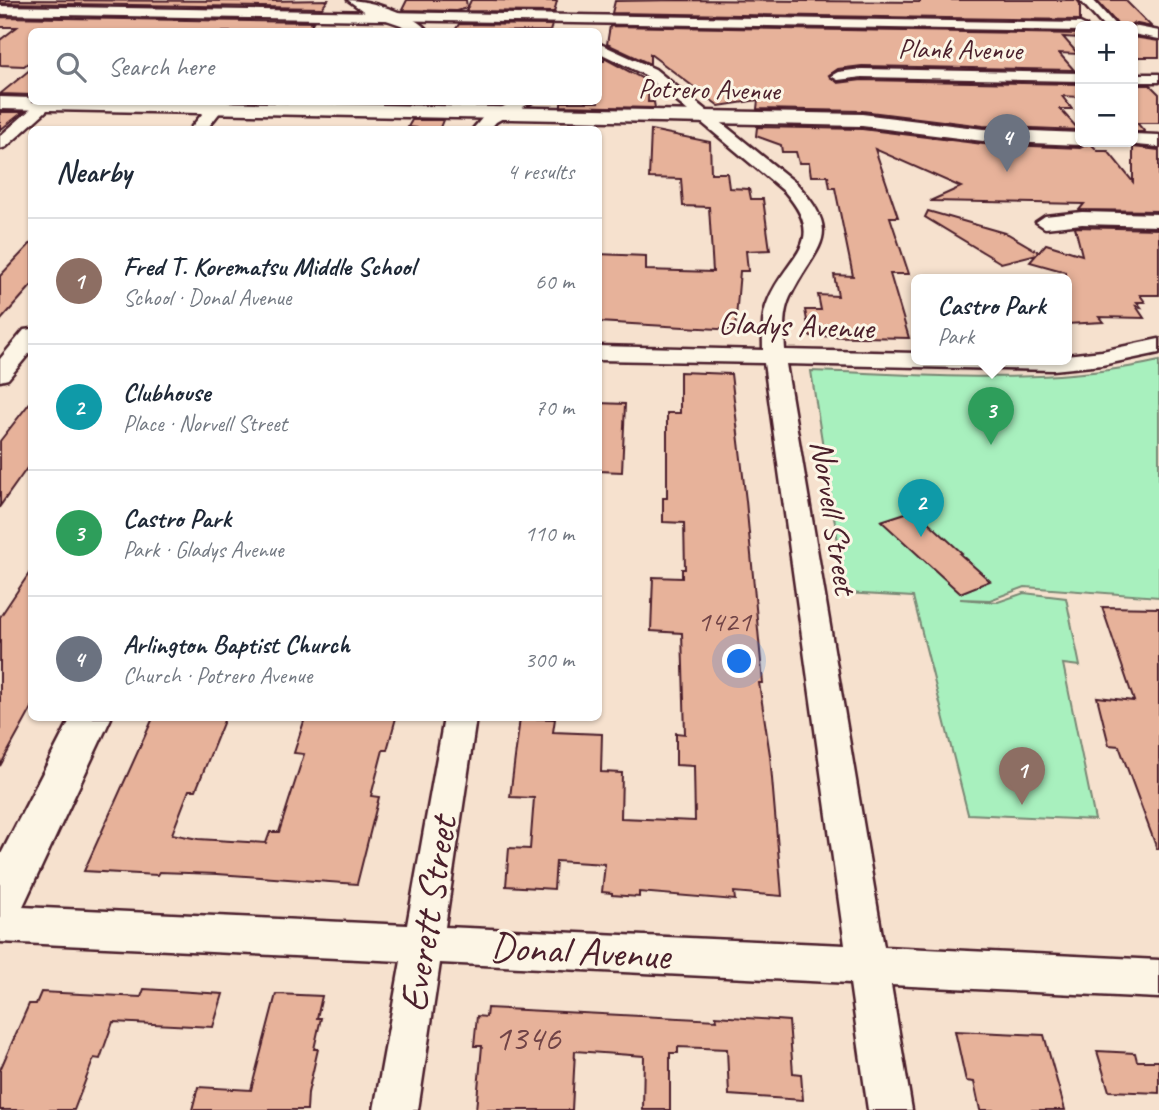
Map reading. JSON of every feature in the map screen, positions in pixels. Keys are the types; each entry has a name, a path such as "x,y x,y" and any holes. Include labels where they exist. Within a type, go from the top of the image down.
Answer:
{"street":[{"path":"6,10 27,0"},
{"path":"173,13 187,0"},
{"path":"336,15 349,0"},
{"path":"356,0 369,8 407,21 416,28"},
{"path":"1086,0 1105,21"},
{"path":"6,10 393,16 437,24 578,25 659,15 915,18 1075,27"},
{"path":"138,24 150,13"},
{"path":"280,28 290,15"},
{"path":"1138,31 1159,35"},
{"name":"Norvell Street","path":"602,49 650,72 706,116 791,188 808,207 814,228 813,244 779,298 773,316 774,358 890,1110"},
{"name":"Plank Avenue","path":"838,76 862,73 1075,77"},
{"path":"1138,78 1159,78"},
{"name":"Potrero Avenue","path":"0,103 28,103"},
{"path":"0,144 45,105"},
{"path":"200,126 216,105"},
{"name":"Potrero Avenue","path":"303,105 389,106 501,113 862,120 983,135 1075,139"},
{"path":"484,126 490,119 518,105"},
{"path":"379,126 389,106"},
{"path":"1138,140 1159,141"},
{"path":"1045,222 1082,218 1159,220"},
{"path":"2,337 28,337"},
{"path":"0,374 28,341"},
{"name":"Gladys Avenue","path":"1072,361 1159,346"},
{"name":"Gladys Avenue","path":"602,353 911,360"},
{"path":"0,904 90,721"},
{"name":"Everett Street","path":"396,1110 460,721"},
{"name":"Donal Avenue","path":"0,924 1159,979"}],"green space":[{"path":"1159,361 1159,597 1025,587 990,600 960,599 998,602 1024,593 1066,598 1080,666 1063,664 1095,820 968,814 913,597 846,593 811,371 1029,376 1073,374"}],"building":[{"path":"0,0 328,0 322,8 0,3"},
{"path":"407,0 466,0 467,8 456,11 402,10"},
{"path":"471,0 557,1 554,12 466,11"},
{"path":"1077,0 1080,4 1080,20 612,13 615,1"},
{"path":"1096,0 1125,0 1152,27 1138,24 1138,21 1115,21"},
{"path":"0,17 313,22 309,28 28,28 28,63 24,66 0,65 0,40 17,27 0,27"},
{"path":"459,24 552,25 551,28 456,28"},
{"path":"610,26 1075,34 1075,38 1063,37 1075,54 1059,53 1074,70 862,66 838,69 829,75 838,83 862,80 1075,84 1075,97 1062,96 1072,109 1060,109 1075,126 1075,130 983,126 862,111 757,109 758,100 719,106 650,54 650,64 607,44"},
{"path":"1138,38 1159,41 1159,57 1138,57"},
{"path":"604,58 649,82 648,102 654,102 655,108 561,106 602,105"},
{"path":"28,71 28,95 0,94"},
{"path":"1138,85 1150,85 1159,94 1159,123 1138,123"},
{"path":"0,112 23,112 0,130"},
{"path":"412,120 443,120 441,126 409,126"},
{"path":"757,127 862,129 983,144 1094,147 1098,151 1108,151 1133,182 1133,147 1159,150 1159,211 1079,210 1084,204 930,201 961,187 875,149 898,217 890,217 909,274 890,274 909,338 810,336 805,310 821,310 818,295 838,296 834,275 853,276 835,188 830,188 828,176 811,176 809,163 799,163 796,152 782,152 781,145 756,136"},
{"path":"651,130 710,142 711,173 727,173 729,188 749,189 751,199 763,199 770,250 746,251 748,271 740,271 735,330 602,322 602,254 646,256 646,270 713,272 709,207 683,206 681,179 649,178"},
{"path":"928,211 1008,234 1039,252 1046,244 1082,255 1075,227 1159,229 1159,295 1140,295 1145,302 1137,302 1141,307 1136,306 1144,318 1099,317 1103,322 1072,324 1072,274 1030,262 1037,254 1001,263 925,217"},
{"path":"28,246 28,290 0,321 0,276"},
{"path":"680,372 731,374 746,501 763,683 759,683 770,755 782,896 734,892 735,900 639,892 639,897 612,895 602,892 605,864 556,861 554,889 506,886 509,848 530,849 534,798 510,797 520,721 555,721 553,732 602,734 601,772 622,773 621,818 695,821 694,766 676,765 676,733 685,734 682,633 651,631 653,577 682,578 682,569 685,569 684,523 663,522 663,498 667,498 667,413 680,413"},
{"path":"602,403 625,404 622,472 602,471"},
{"path":"28,405 28,467 0,506 0,441"},
{"path":"915,510 990,581 960,593 881,521"},
{"path":"28,575 28,715 0,766 0,617"},
{"path":"1102,607 1159,608 1159,849 1119,746 1109,745 1097,697 1134,701"},
{"path":"152,721 224,721 196,790 189,790 172,834 198,839 266,843 270,832 279,832 304,754 294,753 304,721 395,721 387,750 383,750 371,796 379,797 357,884 217,874 159,872 157,875 84,871"},
{"path":"144,989 223,994 213,1027 113,1022 100,1059 94,1058 74,1110 0,1110 0,1070 29,1004 36,1004 41,992 141,997"},
{"path":"276,994 322,996 317,1018 321,1018 314,1049 318,1049 307,1110 192,1110 198,1087 251,1090"},
{"path":"487,1008 789,1021 793,1073 801,1074 803,1100 729,1095 727,1049 678,1047 678,1053 670,1053 670,1110 643,1110 644,1056 575,1051 572,1110 476,1110 482,1046 474,1046 477,1016 486,1017"},
{"path":"955,1031 1044,1035 1065,1110 980,1110 974,1082 966,1081"},
{"path":"1097,1051 1135,1053 1137,1061 1159,1061 1159,1093 1109,1091"}],"place":[{"name":"Arlington Baptist Church","path":"1007,172"},
{"name":"Castro Park","path":"991,445"},
{"name":"Clubhouse","path":"921,537"},
{"name":"Fred T. Korematsu Middle School","path":"1022,805"}]}
